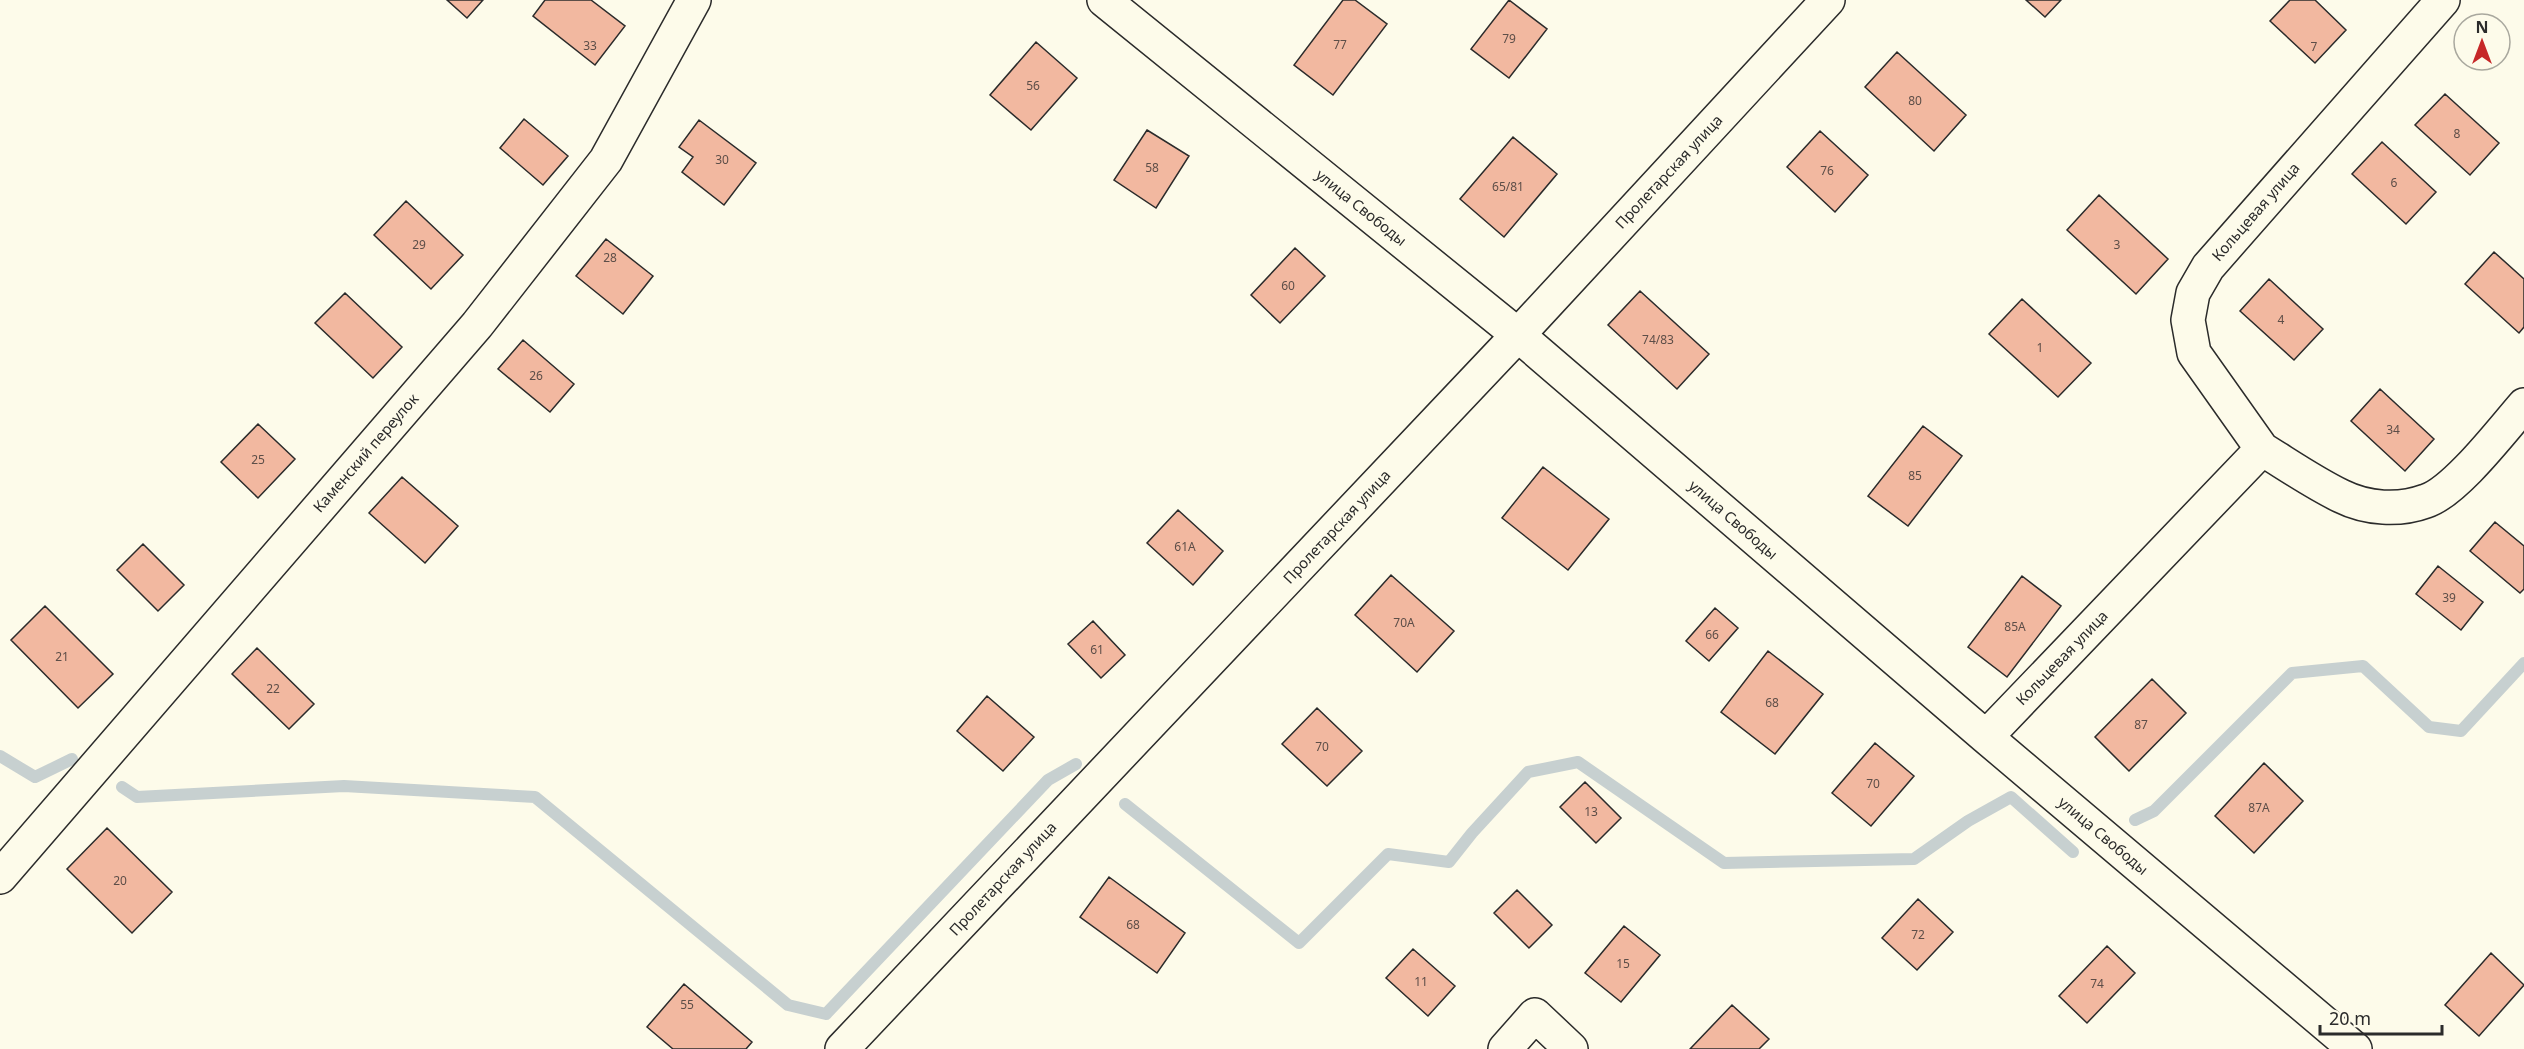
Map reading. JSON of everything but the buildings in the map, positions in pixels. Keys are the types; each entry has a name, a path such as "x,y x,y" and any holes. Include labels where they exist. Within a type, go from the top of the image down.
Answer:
{"street":[{"name":"Каменский переулок","path":"0,877 477,325 606,160 694,0"},
{"name":"улица Свободы","path":"1104,0 1518,335 1986,737 2355,1049"},
{"name":"Пролетарская улица","path":"842,1049 1518,335 1828,0"},
{"name":"Кольцевая улица","path":"2443,0 2208,267 2193,292 2188,320 2194,353 2262,449 2342,497 2368,506 2394,508 2428,501 2459,479 2524,405"},
{"name":"Кольцевая улица","path":"1986,737 2262,449"},
{"path":"1504,1049 1535,1015 1571,1049"}],"waterway":[{"path":"2135,820 2154,811 2292,673 2363,666 2429,727 2461,731 2524,663"},
{"path":"0,756 35,777 72,759"},
{"path":"1125,804 1299,943 1388,854 1449,862 1472,833 1528,772 1578,762 1724,863 1914,859 1968,821 2011,797 2073,852"},
{"path":"122,787 137,797 344,786 535,797 788,1005 826,1014 1048,780 1076,764"}]}
